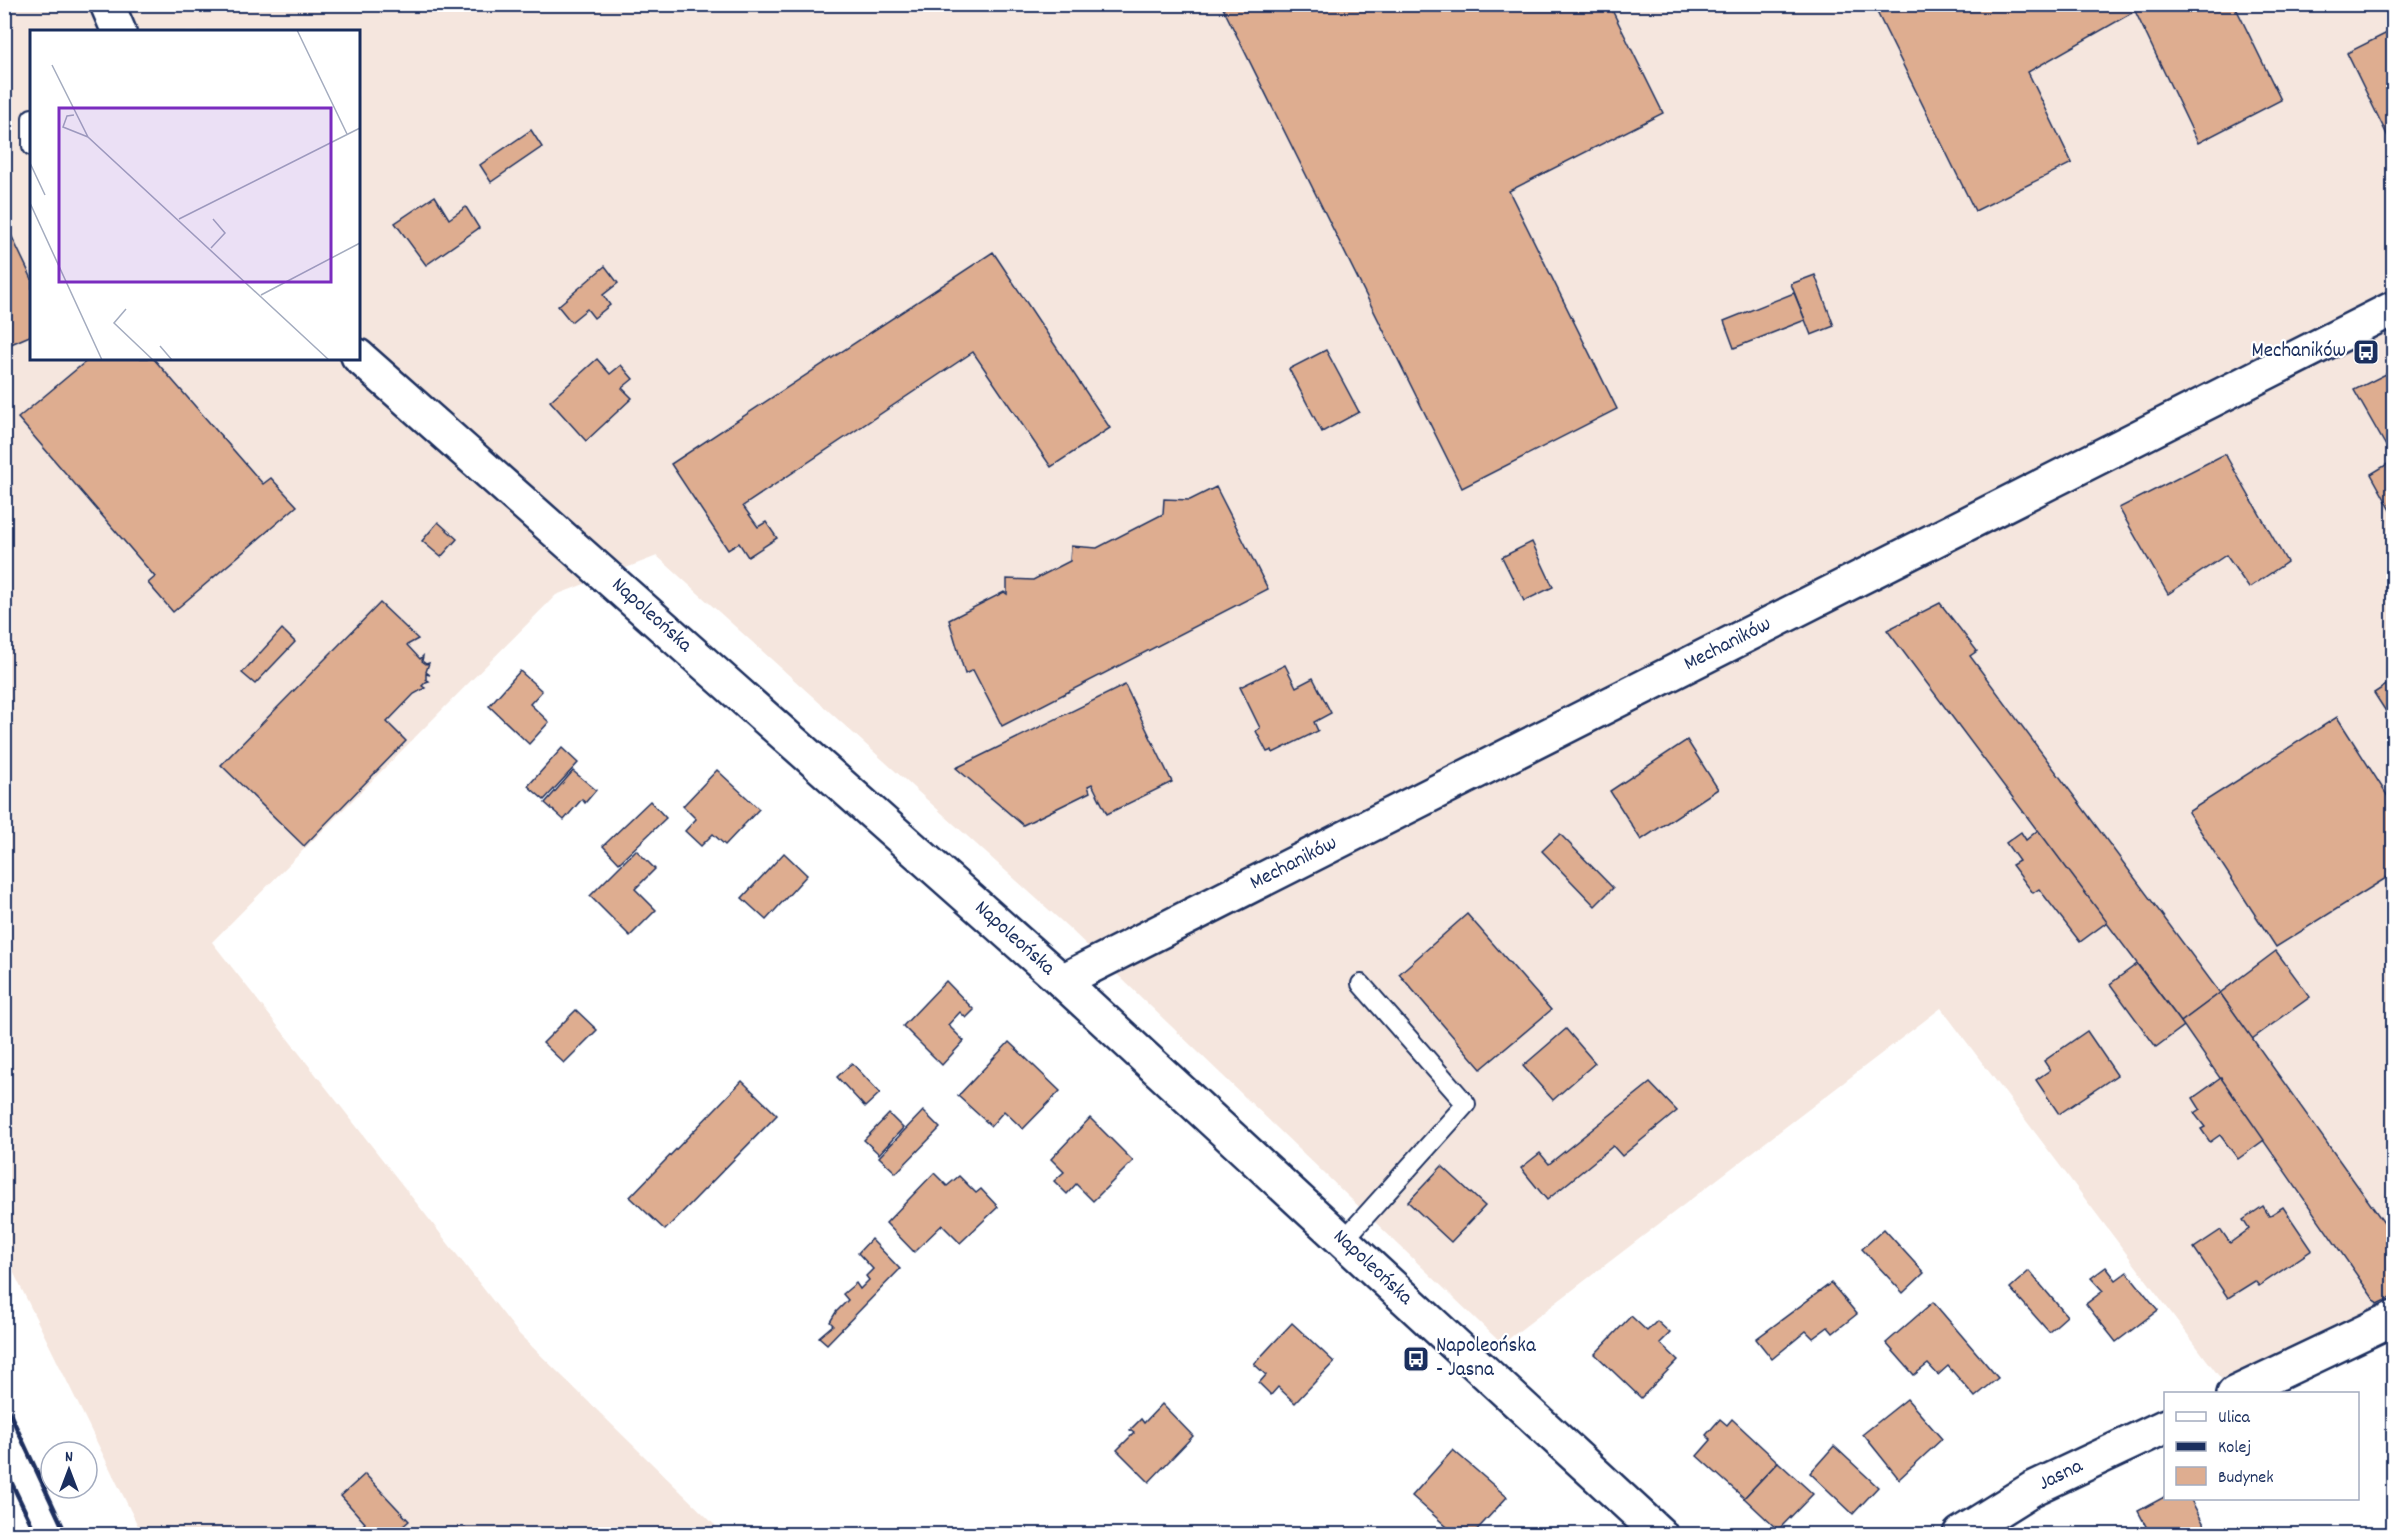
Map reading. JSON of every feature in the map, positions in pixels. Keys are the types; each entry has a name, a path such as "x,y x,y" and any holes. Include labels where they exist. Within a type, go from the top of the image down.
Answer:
{"street":[{"path":"107,4 118,30"},
{"name":"Mechaników","path":"1062,981 2394,308"},
{"name":"Napoleońska","path":"360,358 1062,981 1660,1534"},
{"path":"2238,1392 2394,1318"},
{"name":"Jasna","path":"1960,1534 2032,1489 2164,1427"}],"lane":[{"path":"1342,1241 1466,1104 1361,984"}],"shaded area":[{"path":"5,5 2393,5 2394,272 2390,273 2394,279 2393,1303 2228,1388 1941,1008 1502,1344 1069,928 657,556 556,595 212,942 519,1334 724,1534 142,1534 99,1446 99,1440 96,1440 5,1255"}],"building":[{"path":"1221,4 1609,4 1663,113 1509,191 1617,409 1462,488"},
{"path":"1873,4 2234,4 2281,100 2198,143 2135,11 2028,72 2072,163 1975,211"},
{"path":"2389,32 2394,40 2393,147 2347,53"},
{"path":"531,130 542,147 491,182 480,165"},
{"path":"435,196 449,219 466,207 479,228 426,265 395,223"},
{"path":"4,220 30,275 30,336 4,347"},
{"path":"993,252 1110,428 1051,467 973,352 743,506 758,527 766,522 777,538 748,557 739,543 728,550 671,464"},
{"path":"605,266 618,283 603,295 610,305 594,318 587,309 571,322 558,306"},
{"path":"1815,275 1834,326 1811,335 1791,284"},
{"path":"1794,293 1805,320 1734,348 1724,321"},
{"path":"1326,350 1359,412 1322,432 1289,369"},
{"path":"597,359 610,374 621,365 633,379 622,388 632,398 586,441 550,401"},
{"path":"88,360 155,360 263,484 271,478 297,506 173,612 148,583 155,577 18,418"},
{"path":"2394,370 2394,460 2354,390"},
{"path":"2225,454 2287,562 2249,588 2226,555 2168,594 2119,508"},
{"path":"2394,460 2394,511 2392,512 2371,474"},
{"path":"1216,487 1268,589 1002,726 973,670 965,674 949,620 1004,592 1007,594 1007,579 1033,580 1070,561 1071,546 1097,548 1163,514 1164,499 1190,500"},
{"path":"438,522 457,539 441,557 422,541"},
{"path":"1532,542 1553,587 1524,601 1502,557"},
{"path":"380,603 418,639 407,645 420,659 423,656 422,661 429,663 426,672 430,675 426,674 426,679 429,681 422,686 425,688 414,694 387,722 406,741 304,846 221,765"},
{"path":"1940,603 1977,651 1970,656 2220,993 2181,1022 1887,630"},
{"path":"282,629 295,642 255,684 242,673"},
{"path":"1285,665 1296,687 1313,678 1331,713 1314,722 1318,731 1273,753 1272,750 1267,752 1256,731 1260,728 1240,687"},
{"path":"520,671 542,691 530,704 549,722 529,744 489,706"},
{"path":"2394,680 2394,724 2374,693"},
{"path":"1125,685 1172,782 1107,814 1092,784 1088,786 1090,792 1023,825 956,768"},
{"path":"2337,717 2394,806 2394,873 2276,947 2188,812"},
{"path":"1687,740 1718,789 1641,840 1610,791"},
{"path":"562,748 578,763 544,800 528,786"},
{"path":"717,770 759,809 725,845 713,834 701,846 685,831 696,819 683,806"},
{"path":"573,771 596,790 585,803 582,799 564,820 545,803"},
{"path":"650,801 666,818 619,863 603,846"},
{"path":"2038,830 2107,922 2080,942 2039,889 2033,893 2012,865 2019,861 2006,843 2021,832 2026,840"},
{"path":"1560,834 1613,888 1595,906 1542,851"},
{"path":"636,850 655,869 635,889 656,910 630,936 590,896"},
{"path":"784,853 807,875 766,920 742,898"},
{"path":"1467,914 1551,1010 1481,1069 1399,974"},
{"path":"2276,951 2310,997 2252,1039 2220,993"},
{"path":"2137,964 2184,1026 2156,1047 2110,984"},
{"path":"946,981 974,1010 966,1018 960,1012 948,1025 964,1041 942,1065 903,1026"},
{"path":"2220,993 2394,1237 2394,1296 2377,1304 2181,1022"},
{"path":"576,1010 597,1030 564,1063 543,1043"},
{"path":"1566,1029 1595,1063 1553,1100 1523,1066"},
{"path":"2087,1031 2117,1075 2059,1114 2036,1080 2050,1070 2044,1061"},
{"path":"1009,1042 1060,1091 1023,1129 1004,1111 991,1126 958,1096"},
{"path":"852,1063 880,1093 865,1107 837,1077"},
{"path":"2221,1078 2264,1140 2238,1159 2220,1135 2210,1142 2201,1129 2205,1127 2194,1113 2200,1109 2193,1098"},
{"path":"742,1081 777,1115 665,1230 630,1197"},
{"path":"1650,1083 1677,1111 1622,1156 1613,1146 1547,1200 1521,1168 1540,1153 1549,1164"},
{"path":"923,1111 940,1128 896,1173 879,1157"},
{"path":"889,1114 903,1128 879,1154 864,1140"},
{"path":"1090,1118 1133,1161 1093,1201 1076,1184 1067,1194 1054,1181 1064,1172 1051,1159"},
{"path":"1442,1166 1485,1206 1451,1242 1408,1202"},
{"path":"934,1173 947,1186 959,1176 976,1193 981,1189 998,1207 960,1243 942,1225 914,1252 886,1223"},
{"path":"2263,1206 2269,1216 2283,1207 2312,1250 2259,1286 2255,1281 2228,1298 2194,1248 2221,1230 2230,1243 2249,1229 2243,1220"},
{"path":"1884,1229 1924,1273 1903,1293 1862,1249"},
{"path":"871,1239 900,1269 827,1344 819,1337 833,1325 830,1322 836,1312 848,1300 843,1294 856,1283 860,1289 869,1280 866,1276 873,1269 858,1253"},
{"path":"2106,1267 2116,1280 2127,1272 2158,1310 2116,1342 2086,1304 2103,1291 2091,1278"},
{"path":"2029,1271 2067,1316 2049,1332 2010,1288"},
{"path":"1831,1283 1857,1314 1833,1333 1828,1327 1813,1338 1806,1331 1772,1359 1756,1339"},
{"path":"1933,1302 1998,1378 1975,1397 1948,1366 1938,1375 1928,1364 1914,1375 1886,1343"},
{"path":"1631,1316 1647,1331 1657,1321 1670,1333 1660,1343 1678,1360 1641,1398 1595,1354"},
{"path":"1292,1323 1334,1362 1295,1403 1278,1387 1271,1395 1259,1383 1266,1375 1254,1364"},
{"path":"1907,1399 1942,1439 1899,1479 1863,1434"},
{"path":"1162,1404 1193,1436 1149,1482 1117,1450 1134,1433 1130,1430 1141,1419 1144,1423"},
{"path":"1720,1419 1727,1425 1732,1419 1778,1462 1744,1498 1697,1456 1711,1440 1706,1435"},
{"path":"1834,1446 1878,1487 1853,1514 1810,1473"},
{"path":"1453,1450 1507,1497 1473,1534 1455,1534 1412,1496"},
{"path":"1778,1462 1813,1494 1778,1530 1744,1498"},
{"path":"365,1474 409,1521 394,1534 362,1534 358,1530 365,1523 341,1496"},
{"path":"2164,1497 2164,1500 2191,1500 2209,1534 2150,1534 2138,1511"}],"railway":[{"path":"4,1401 66,1534"},
{"path":"4,1467 36,1534"}],"place":[{"name":"Mechaników","path":"2366,352"},
{"name":"Napoleońska - Jasna","path":"1416,1359"}]}
